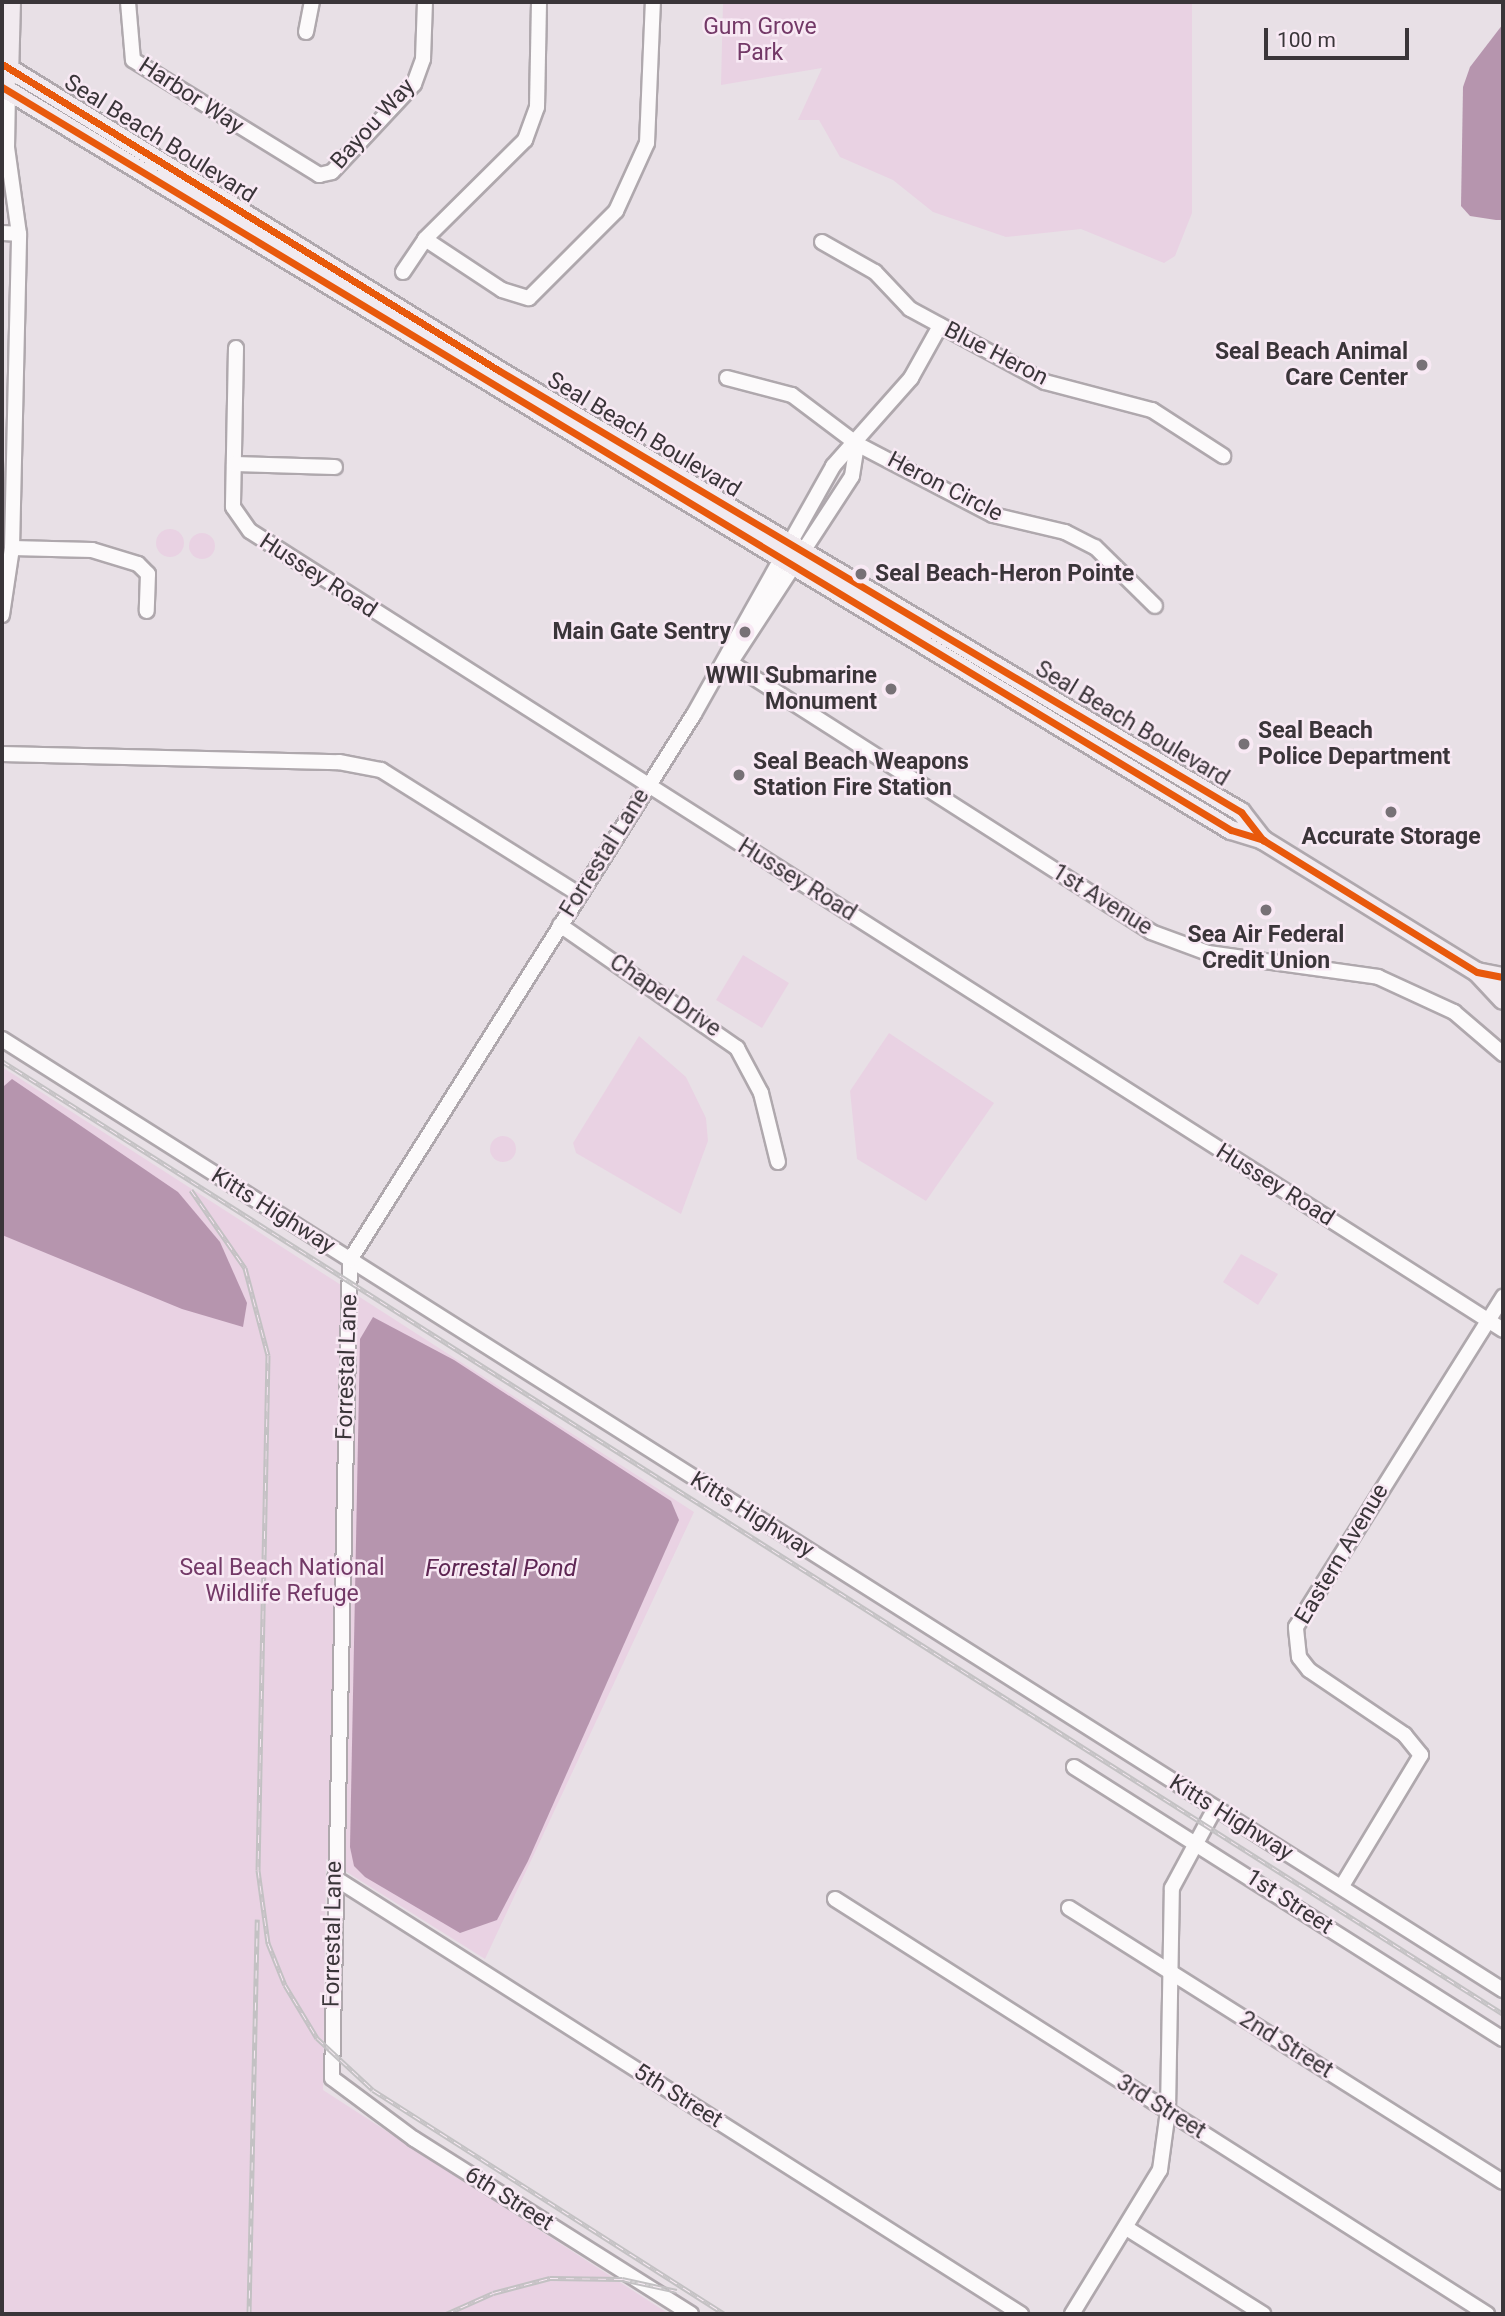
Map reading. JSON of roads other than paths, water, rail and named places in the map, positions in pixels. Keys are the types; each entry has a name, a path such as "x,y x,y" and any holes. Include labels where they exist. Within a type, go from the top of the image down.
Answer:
{"main road":[{"path":"5,89 11,2"},
{"name":"Seal Beach Boulevard","path":"6,66 796,548 1241,813 1264,840"},
{"name":"Seal Beach Boulevard","path":"5,89 786,565 1231,830 1264,840 1477,972 1503,1000"},
{"name":"Seal Beach Boulevard","path":"1477,972 1503,976"}],"street":[{"name":"Harbor Way","path":"128,2 133,60 299,165"},
{"path":"306,32 312,2"},
{"name":"Bayou Way","path":"299,165 310,173 332,172 406,95 423,59 425,2"},
{"path":"403,272 425,239 510,158 535,121 539,2"},
{"path":"425,239 502,290 529,298 616,211 647,144 653,2"},
{"path":"2,615 12,548 19,233 7,148 5,89"},
{"path":"2,233 19,233"},
{"name":"Blue Heron","path":"822,242 856,258 910,309 940,326 1045,382 1152,410 1223,456"},
{"path":"786,565 833,466 857,444 911,378 940,326"},
{"name":"Hussey Road","path":"236,348 233,507 250,531 1503,1330"},
{"name":"Heron Circle","path":"727,379 792,395 857,444 993,515 1065,532 1095,547 1155,606"},
{"path":"796,548 852,476 857,444"},
{"path":"234,464 335,467"},
{"path":"12,548 92,550 138,564 150,584 146,611"},
{"name":"Forrestal Lane","path":"332,2078 350,1260 649,784 737,635 786,565"},
{"name":"Forrestal Lane","path":"695,709 731,663 786,565"},
{"name":"1st Avenue","path":"731,663 1151,932 1208,953 1378,977 1454,1012 1503,1054"},
{"path":"2,754 340,762 381,770 579,894"},
{"name":"Chapel Drive","path":"560,925 737,1048 761,1093 778,1162"},
{"name":"Kitts Highway","path":"2,1039 1503,1990"},
{"name":"Eastern Avenue","path":"1342,1886 1421,1755 1405,1735 1309,1670 1299,1657 1296,1627 1503,1297"},
{"name":"1st Street","path":"1074,1767 1503,2039"},
{"path":"1072,2314 1128,2229 1160,2170 1168,2112 1168,1970 1172,1888 1215,1808"},
{"name":"5th Street","path":"335,1878 1021,2314"},
{"name":"3rd Street","path":"835,1899 1487,2314"},
{"name":"2nd Street","path":"1069,1908 1503,2182"},
{"name":"6th Street","path":"332,2078 414,2139 691,2314"},
{"path":"1128,2229 1263,2314"}],"water":[{"path":"1503,24 1503,220 1496,220 1470,216 1461,206 1463,87 1470,67"},
{"path":"12,1079 178,1192 220,1242 247,1303 243,1327 182,1309 2,1235 2,1117 4,1086"},
{"name":"Forrestal Pond","path":"373,1317 454,1360 671,1501 679,1520 528,1861 497,1920 460,1933 365,1877 354,1866 350,1847 360,1339"}],"railway":[{"path":"2,1061 1503,2014"},
{"path":"191,1190 245,1268 268,1355 258,1870 268,1943 285,1985 317,2038 373,2090 724,2314"},
{"path":"249,2314 257,1919"},
{"path":"446,2314 493,2293 550,2278 622,2279 677,2291"}],"place":[{"name":"Seal Beach Animal Care Center","path":"1422,365"},
{"name":"Seal Beach-Heron Pointe","path":"861,574"},
{"name":"Main Gate Sentry","path":"745,632"},
{"name":"WWII Submarine Monument","path":"891,689"},
{"name":"Seal Beach Police Department","path":"1244,744"},
{"name":"Seal Beach Weapons Station Fire Station","path":"739,775"},
{"name":"Accurate Storage","path":"1391,812"},
{"name":"Sea Air Federal Credit Union","path":"1266,910"}],"park label":[{"name":"Gum Grove Park","path":"760,40"},
{"name":"Seal Beach National Wildlife Refuge","path":"282,1581"}]}
